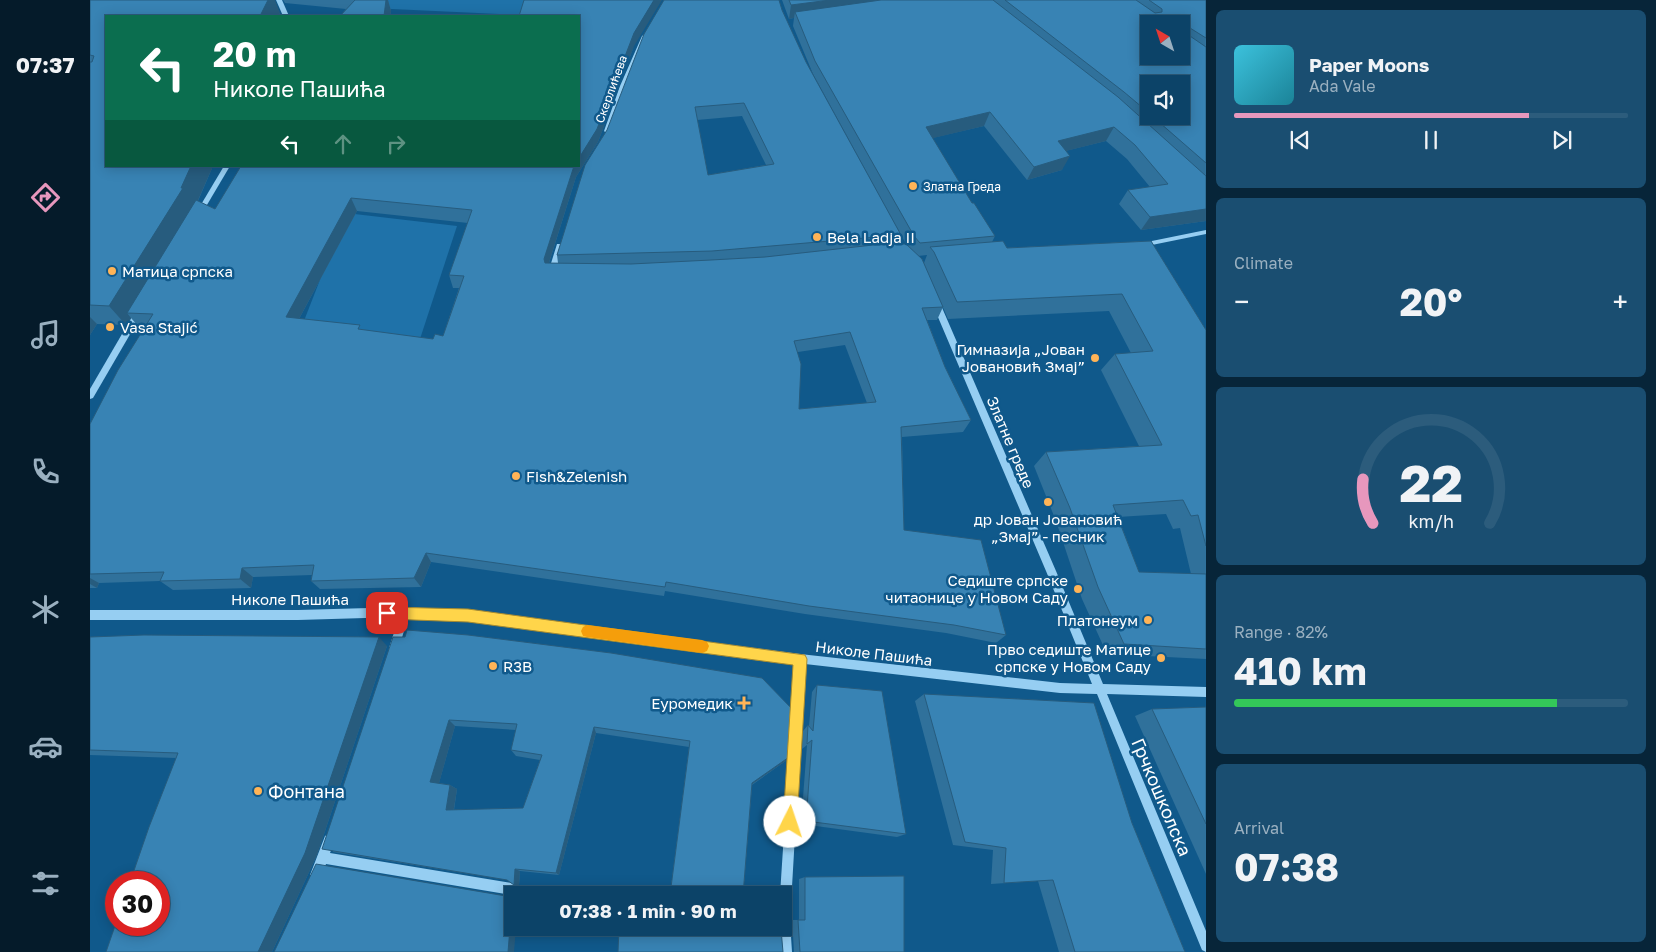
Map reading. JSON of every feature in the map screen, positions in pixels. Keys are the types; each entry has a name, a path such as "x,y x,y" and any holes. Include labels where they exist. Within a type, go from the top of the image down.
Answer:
{"street":[{"path":"280,0 286,15"},
{"name":"Скерлићева","path":"603,143 622,86 648,31"},
{"path":"197,217 226,167"},
{"path":"1130,246 1206,232"},
{"path":"562,273 552,273 564,235"},
{"name":"Златне греде","path":"933,297 1051,571 1098,689"},
{"path":"90,396 142,308"},
{"path":"389,662 405,612"},
{"name":"Николе Пашића","path":"90,615 298,615 405,612 468,616 800,659 1060,688 1206,692"},
{"path":"786,952 784,921 800,659"},
{"name":"Грчкошколска","path":"1098,689 1206,946"},
{"path":"312,884 324,858 333,830"},
{"path":"324,858 504,888"}],"shaded area":[{"path":"352,0 528,0 520,15 349,7"},
{"path":"346,213 457,226 419,342 302,326"}],"building":[{"path":"90,0 268,0 260,15 105,15 105,167 191,167 181,188 183,188 109,306 90,305 90,62 92,62 94,56 90,55"},
{"path":"355,0 386,0 384,15 341,15"},
{"path":"524,0 654,0 634,33 597,129 580,156 580,15 519,15"},
{"path":"664,0 779,0 806,62 901,235 712,251 557,255 585,165 607,130 644,34","holes":["744,103 774,164 708,175 695,107"]},
{"path":"789,0 830,0 791,5"},
{"path":"881,0 993,0 1118,97 1140,117 1140,125 1149,125 1206,176 1206,209 1150,217 1128,190 1168,184 1135,145 1114,127 1058,141 1070,156 1034,167 990,112 926,127 972,203 974,203 995,236 920,243 914,236 815,61 795,12"},
{"path":"1005,0 1136,0 1155,13 1162,12 1162,9 1149,0 1206,0 1206,38 1190,28 1190,15 1140,15 1140,65 1190,65 1190,36 1206,47 1206,163 1162,125 1190,125 1190,75 1140,75 1140,105"},
{"path":"240,167 574,167 544,259 545,263 631,264 711,260 765,257 873,245 906,244 922,259 943,307 922,308 945,367 971,420 901,427 904,530 981,540 1006,635 954,625 809,606 666,582 665,587 426,553 414,578 311,581 314,565 242,568 240,579 160,581 164,572 90,574 90,424 118,370 153,314 127,313 196,200 215,209","holes":["351,198 472,210 449,275 464,276 443,336 435,334 433,339 358,329 360,325 286,317","850,332 876,402 799,409 801,364 794,341"]},
{"path":"1003,241 1007,248 1151,241 1206,330 1206,546 1198,515 1191,516 1183,500 1113,505 1139,572 1206,574 1206,649 1124,644 1098,587 1070,508 1046,452 1162,445 1115,354 1153,351 1122,294 957,302 930,247"},
{"path":"407,630 468,635 611,653 762,678 794,711 792,755 752,783 744,886 671,886 690,741 594,727 556,873 515,869 514,885 507,880 322,849 393,637 405,637","holes":["449,720 517,724 511,750 542,755 523,808 446,810 450,785 430,782"]},
{"path":"144,635 379,637 305,853 258,952 106,952 112,936 170,936 170,871 134,871 178,753 90,750 90,637"},
{"path":"817,685 882,691 906,834 806,821 812,740 807,744 808,725 813,731"},
{"path":"924,694 1094,703 1132,823 1185,952 1075,952 1053,880 1004,883 1006,848 965,842"},
{"path":"1206,707 1206,824 1152,709"},
{"path":"316,864 504,896 504,936 509,936 508,952 274,952"},
{"path":"904,876 904,952 800,952 798,920 805,920 805,877"},
{"path":"619,936 782,936 783,952 618,952"}],"slow traffic":[{"path":"587,631 702,646"}],"place":[{"name":"Златна Греда","path":"913,186"},
{"name":"Bela Ladja II","path":"817,237"},
{"name":"Матица српска","path":"112,271"},
{"name":"Vasa Stajić","path":"110,327"},
{"name":"Гимназија „Јован Јовановић Змај”","path":"1095,358"},
{"name":"Fish&Zelenish","path":"516,476"},
{"name":"др Јован Јовановић „Змај” - песник","path":"1048,502"},
{"name":"Седиште српске читаонице у Новом Саду","path":"1078,589"},
{"name":"Платонеум","path":"1148,620"},
{"name":"Прво седиште Матице српске у Новом Саду","path":"1161,658"},
{"name":"R3B","path":"493,666"},
{"name":"Еуромедик","path":"744,703"},
{"name":"Фонтана","path":"258,791"}],"route":[{"path":"387,613 405,612 468,616 800,659 790,822"}]}
